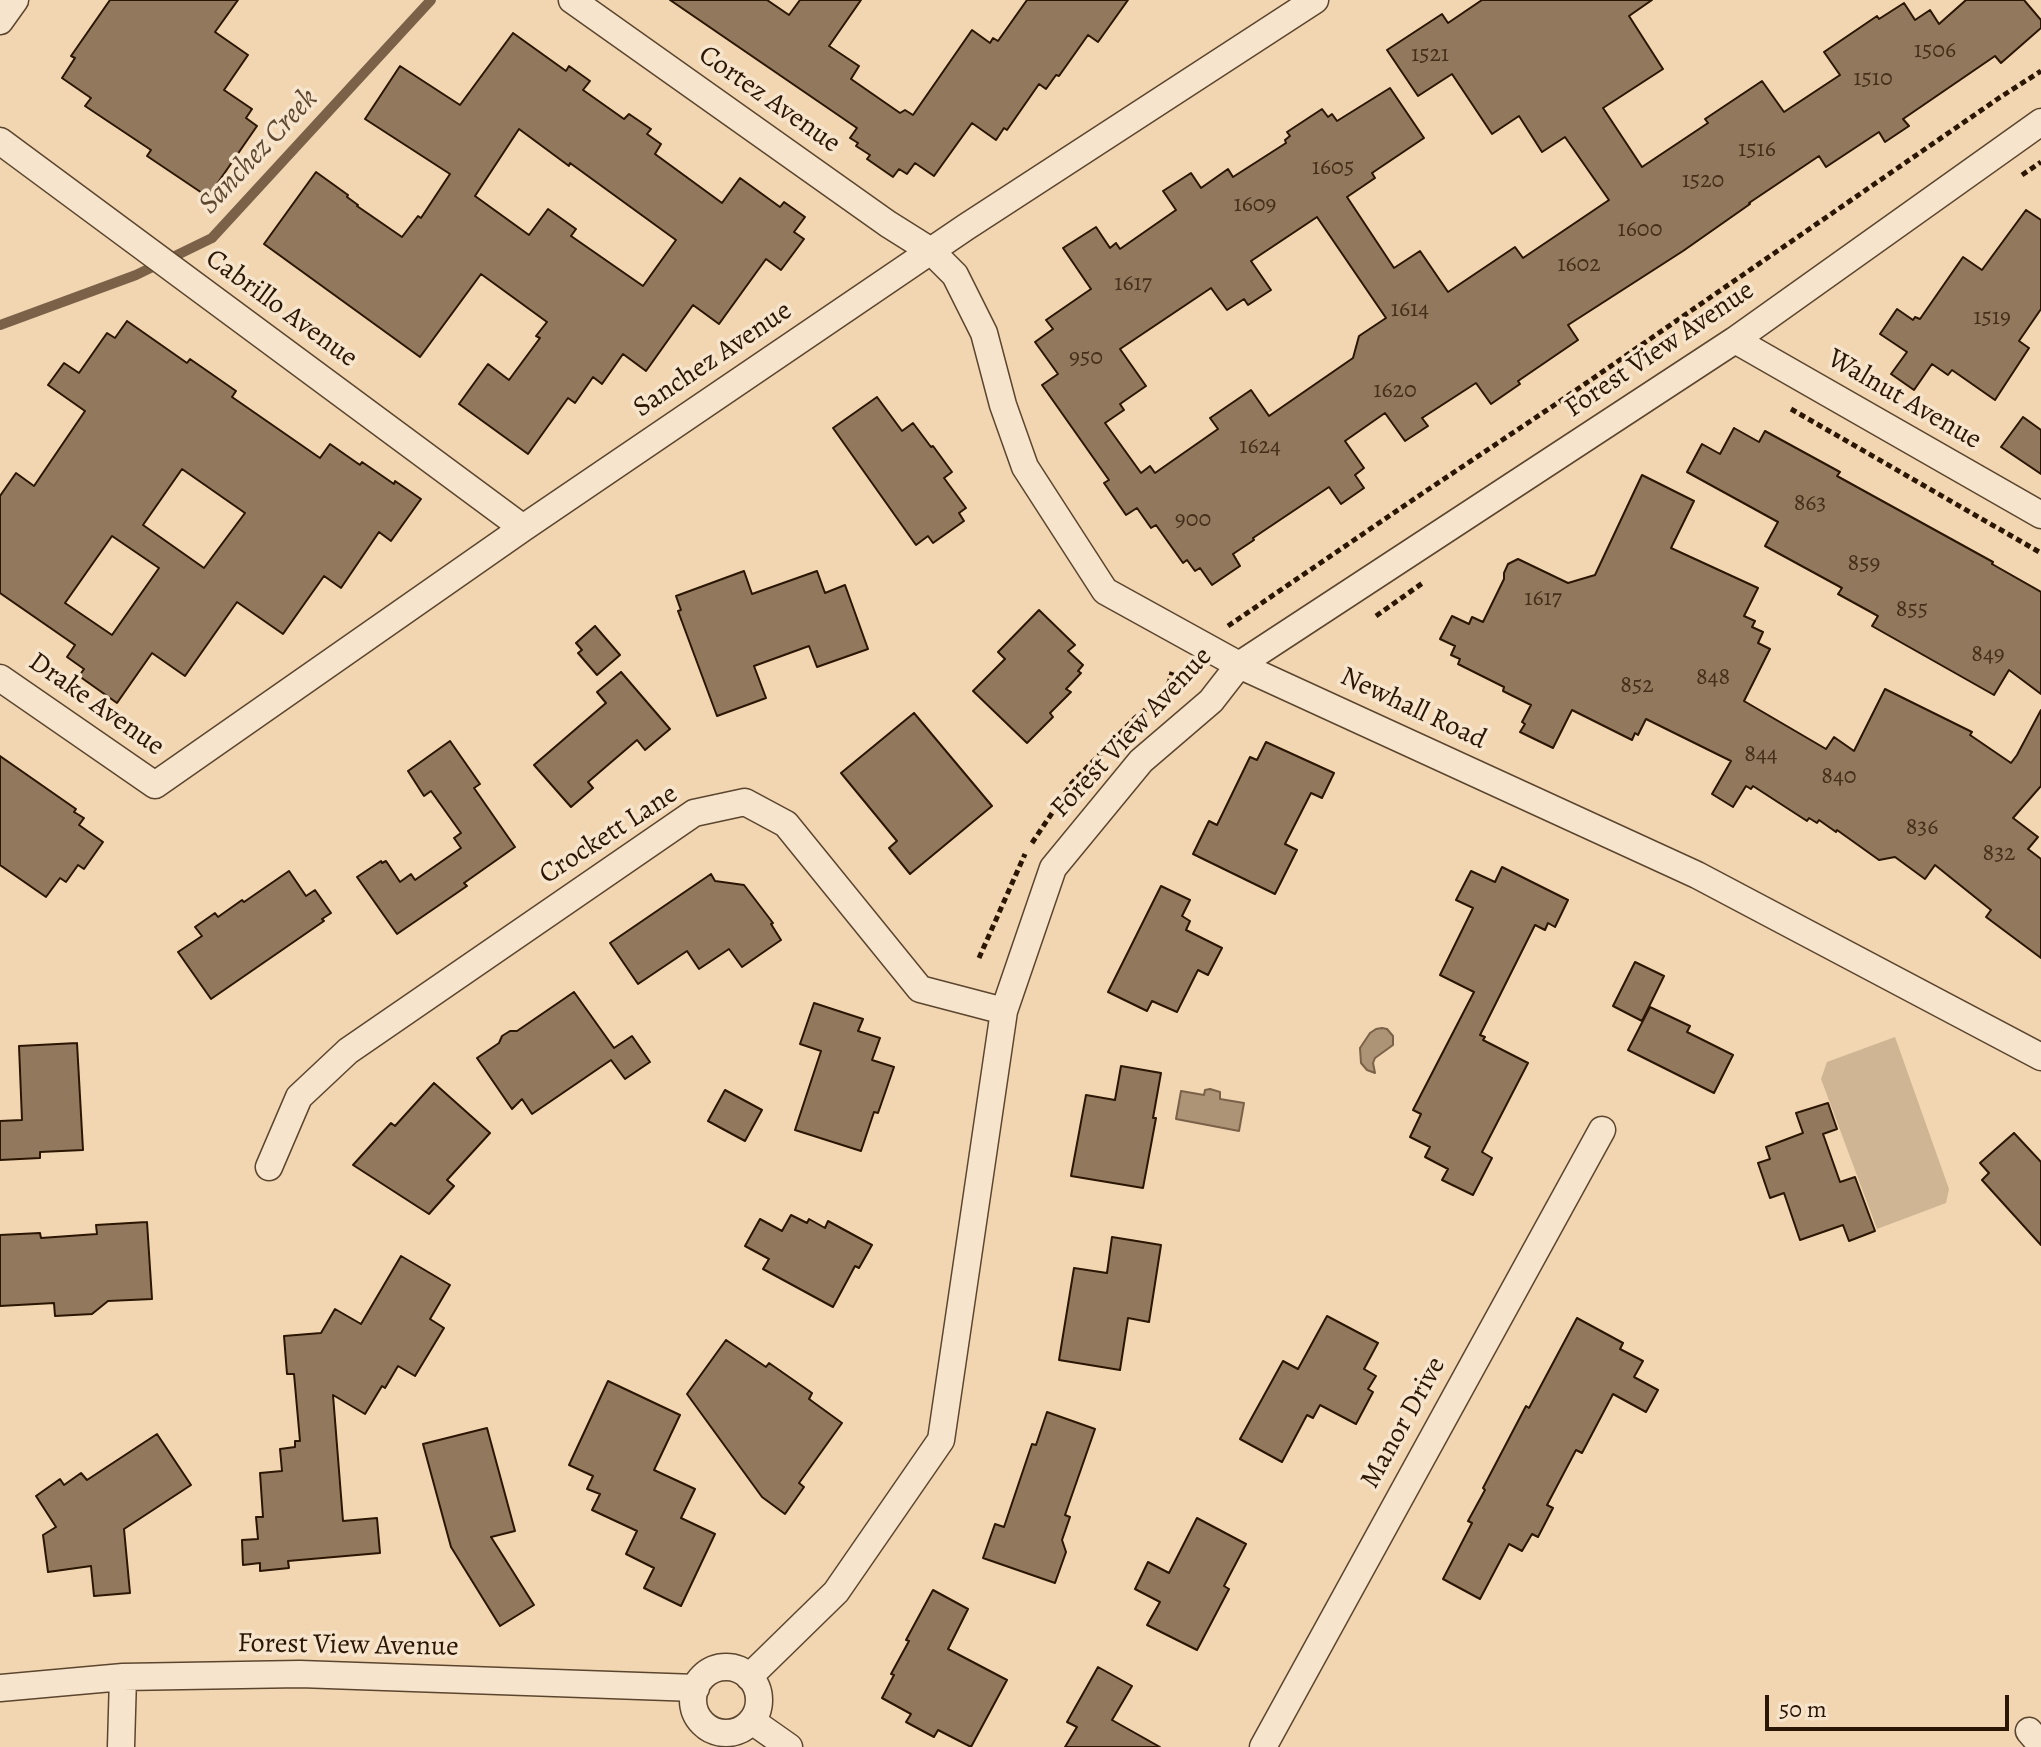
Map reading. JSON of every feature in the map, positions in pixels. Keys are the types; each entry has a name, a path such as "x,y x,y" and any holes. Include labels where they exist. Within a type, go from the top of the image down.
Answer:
{"street":[{"path":"0,21 15,0"},
{"name":"Cortez Avenue","path":"572,0 888,224 931,251"},
{"name":"Sanchez Avenue","path":"155,785 523,528 931,251 1315,0"},
{"name":"Forest View Avenue","path":"749,1677 836,1592 941,1440 1004,1011 1053,868 1141,761 1211,701 1239,665 1735,340 2041,122"},
{"name":"Cabrillo Avenue","path":"0,141 523,528"},
{"name":"Newhall Road","path":"931,251 955,275 984,333 1003,405 1025,467 1105,591 1239,665 1697,875 2041,1057"},
{"name":"Walnut Avenue","path":"1735,340 2041,515"},
{"name":"Drake Avenue","path":"0,678 155,785"},
{"name":"Crockett Lane","path":"269,1167 299,1097 348,1051 694,813 745,802 786,824 920,989 1004,1011"},
{"name":"Manor Drive","path":"1263,1747 1602,1130"},
{"path":"719,1668 740,1671 749,1677 755,1684 759,1703 752,1721 744,1728 735,1732 714,1731 699,1718 693,1698 701,1679 719,1668"},
{"name":"Forest View Avenue","path":"0,1688 123,1677 300,1674 696,1688"},
{"path":"121,1747 123,1677"},
{"path":"752,1721 789,1747"}],"path":[{"path":"1228,626 2041,71"},
{"path":"2015,180 2041,162"},
{"path":"1783,404 2041,553"}],"shaded area":[{"path":"1382,1028 1393,1036 1393,1045 1375,1058 1375,1073 1361,1063 1360,1048 1370,1033"},
{"path":"1895,1037 1949,1189 1946,1203 1877,1229 1821,1079 1827,1062"},
{"path":"1205,1090 1220,1092 1220,1099 1244,1103 1239,1131 1176,1119 1181,1091 1204,1095"}],"building":[{"path":"110,0 238,0 215,32 248,55 224,90 252,109 246,118 257,126 208,197 147,156 151,150 85,106 91,98 62,78 75,58 71,56"},
{"path":"670,0 767,0 789,15 800,0 861,0 829,46 859,66 851,79 900,113 905,110 913,115 972,30 990,43 993,38 998,41 1027,0 1128,0 1098,42 1088,35 1046,89 1039,84 1007,130 1004,128 996,140 972,123 934,176 915,163 907,174 899,169 893,177 867,159 870,155 850,138 857,128"},
{"path":"1482,0 1652,0 1629,16 1663,69 1603,108 1642,167 1708,123 1705,119 1762,81 1784,112 1840,75 1824,52 1877,16 1879,19 1904,3 1915,20 1930,10 1939,24 1966,0 2024,0 2041,20 2041,28 2001,63 1995,56 1903,119 1909,126 1885,142 1879,132 1826,167 1819,156 1683,251 1568,325 1578,340 1518,381 1520,384 1491,404 1476,383 1422,418 1428,426 1405,441 1385,413 1345,441 1364,468 1355,475 1364,488 1341,504 1329,487 1233,554 1240,566 1212,585 1200,568 1195,571 1187,560 1183,563 1156,525 1151,528 1137,508 1126,515 1104,483 1109,480 1042,385 1058,374 1035,342 1053,329 1046,320 1091,289 1063,248 1096,227 1110,248 1116,243 1120,249 1176,210 1163,191 1191,173 1201,188 1228,169 1233,177 1286,143 1290,136 1287,132 1322,109 1328,117 1332,114 1337,121 1390,88 1424,138 1372,173 1375,178 1347,197 1394,268 1420,251 1448,292 1515,247 1523,258 1609,200 1565,137 1542,152 1519,116 1492,134 1452,74 1418,96 1387,50 1442,14 1448,23","holes":["1317,217 1386,318 1359,336 1353,358 1269,416 1251,390 1210,418 1218,429 1155,473 1150,466 1141,473 1105,423 1124,410 1120,404 1146,386 1120,349 1211,288 1227,310 1244,299 1248,305 1271,290 1251,261"]},
{"path":"513,33 566,71 569,66 590,81 583,90 624,119 629,114 651,129 647,134 661,144 655,154 722,203 740,178 780,207 784,202 805,217 794,232 804,239 781,270 766,259 719,324 693,305 646,371 623,354 602,384 593,377 575,403 568,398 528,454 459,404 488,364 509,380 540,338 536,336 547,322 481,274 420,357 264,244 316,172 348,195 357,206 402,237 418,216 421,218 450,174 365,119 400,66 460,105","holes":["519,129 569,166 570,163 676,240 643,286 571,236 576,229 548,209 529,235 475,196"]},
{"path":"2026,210 2041,220 2041,309 2019,341 2029,348 1995,400 1952,370 1948,375 1932,364 1914,390 1891,374 1907,352 1880,334 1897,309 1913,320 1915,317 1920,319 1963,257 1982,270"},
{"path":"127,321 187,363 190,359 236,391 232,397 320,458 330,444 360,465 362,462 421,499 391,541 379,532 341,588 324,576 283,634 237,602 185,676 152,653 117,703 79,676 84,669 67,657 75,645 0,593 0,496 16,473 34,486 85,411 48,385 64,363 79,373 107,333 115,338","holes":["182,469 245,513 204,568 143,525","112,536 159,568 112,635 65,603"]},
{"path":"877,397 902,431 913,423 933,446 952,472 944,478 966,508 959,513 964,521 933,543 928,536 916,545 833,428"},
{"path":"2023,417 2041,430 2041,474 2001,447"},
{"path":"1734,428 1759,442 1765,431 1840,472 1837,476 2041,592 2041,694 2009,670 1994,695 1872,626 1878,616 1838,594 1842,588 1765,546 1778,522 1687,472 1702,444 1720,454"},
{"path":"1642,475 1694,501 1671,548 1758,588 1744,616 1755,621 1752,627 1763,632 1758,643 1770,649 1744,701 1826,749 1834,737 1854,751 1885,689 1972,732 1970,735 2011,763 2041,710 2041,786 2013,818 2038,837 2028,849 2041,859 2041,958 1986,917 1991,910 1935,865 1925,879 1895,857 1879,860 1837,830 1819,820 1817,823 1809,818 1807,821 1753,786 1751,789 1746,786 1733,807 1712,794 1731,761 1646,719 1632,740 1572,710 1553,748 1520,732 1531,705 1503,691 1504,687 1458,664 1460,659 1451,655 1455,646 1440,639 1452,616 1469,624 1472,617 1483,622 1508,564 1518,559 1568,583 1595,575"},
{"path":"744,571 752,594 817,571 825,593 845,585 868,649 817,667 809,646 754,666 766,698 717,716 678,611 681,610 676,596"},
{"path":"1039,610 1075,645 1068,651 1083,665 1078,671 1081,673 1066,689 1071,692 1050,713 1053,717 1027,743 973,691 1005,659 998,652"},
{"path":"595,626 620,655 597,675 578,653 582,650 576,643"},
{"path":"621,672 670,729 645,750 637,740 588,782 593,788 571,807 534,765 606,703 597,692"},
{"path":"914,713 992,806 910,874 889,848 897,841 841,773"},
{"path":"450,741 480,784 474,788 515,847 464,883 467,886 397,934 357,877 381,861 386,861 400,882 411,874 415,880 461,848 454,838 461,833 431,791 424,796 408,771"},
{"path":"1266,742 1334,773 1322,798 1311,793 1285,844 1297,850 1275,894 1193,854 1209,821 1217,825 1250,757 1257,760"},
{"path":"0,756 76,809 74,812 84,818 79,825 103,842 84,869 78,865 66,882 60,878 46,897 0,865"},
{"path":"1502,867 1568,900 1555,927 1548,923 1545,930 1535,925 1480,1035 1485,1037 1483,1040 1528,1063 1482,1152 1492,1158 1473,1195 1442,1180 1448,1169 1425,1157 1430,1147 1410,1137 1421,1114 1413,1110 1474,992 1440,975 1473,908 1456,900 1471,871 1495,882"},
{"path":"289,871 306,896 315,890 331,913 322,919 324,921 211,999 178,952 202,936 195,927 215,913 218,917 242,900 244,902"},
{"path":"711,874 715,881 744,885 773,923 781,940 742,967 729,949 699,969 687,951 638,984 610,943"},
{"path":"1161,886 1190,900 1182,916 1190,921 1186,930 1222,948 1208,975 1198,970 1177,1012 1152,1001 1147,1011 1108,992"},
{"path":"1635,962 1664,976 1642,1021 1613,1006"},
{"path":"574,992 614,1048 632,1036 650,1062 625,1079 611,1060 532,1114 522,1099 512,1109 477,1058 499,1043 502,1036 517,1031"},
{"path":"814,1003 863,1019 858,1031 880,1038 872,1060 894,1067 861,1151 795,1130 821,1051 800,1044"},
{"path":"1650,1007 1690,1026 1687,1032 1733,1055 1714,1093 1628,1050"},
{"path":"77,1043 83,1150 40,1152 40,1158 0,1160 0,1121 22,1120 19,1046"},
{"path":"1121,1066 1161,1073 1143,1188 1071,1176 1086,1095 1115,1100"},
{"path":"434,1083 490,1133 447,1180 454,1186 429,1214 353,1165 391,1123 395,1126"},
{"path":"725,1090 762,1110 745,1141 708,1121"},
{"path":"1828,1103 1837,1129 1823,1134 1840,1182 1855,1177 1875,1231 1849,1241 1843,1225 1800,1240 1784,1193 1770,1198 1758,1163 1770,1159 1766,1147 1803,1133 1796,1113"},
{"path":"2014,1133 2041,1162 2041,1245 1982,1180 1989,1173 1980,1163"},
{"path":"791,1215 807,1223 809,1219 825,1228 828,1221 872,1245 859,1268 855,1266 833,1307 763,1269 769,1259 745,1246 760,1219 782,1231"},
{"path":"147,1222 152,1299 108,1301 92,1314 55,1316 54,1303 0,1306 0,1235 40,1233 41,1238 97,1234 96,1225"},
{"path":"1112,1237 1161,1245 1149,1322 1128,1318 1120,1370 1059,1360 1074,1268 1107,1273"},
{"path":"401,1256 450,1285 430,1319 444,1328 415,1376 398,1366 365,1414 333,1395 343,1521 377,1518 380,1553 288,1561 289,1568 260,1571 260,1563 243,1565 242,1540 258,1539 256,1517 263,1517 260,1473 282,1471 280,1449 295,1447 295,1441 300,1441 294,1374 287,1374 284,1336 321,1333 335,1309 361,1324"},
{"path":"1327,1316 1378,1343 1364,1369 1376,1376 1368,1389 1373,1392 1356,1424 1320,1405 1313,1418 1307,1415 1282,1462 1240,1439 1283,1361 1298,1369"},
{"path":"1577,1318 1623,1343 1620,1349 1643,1361 1634,1377 1658,1390 1646,1412 1613,1394 1582,1453 1576,1450 1547,1505 1553,1508 1538,1537 1532,1534 1522,1551 1509,1544 1480,1599 1443,1579 1472,1523 1468,1521 1485,1490 1483,1488"},
{"path":"726,1340 766,1367 769,1363 812,1393 809,1399 842,1423 799,1483 804,1487 785,1514 762,1497 687,1394"},
{"path":"608,1381 680,1415 654,1470 695,1489 681,1518 715,1534 681,1606 644,1588 654,1568 626,1554 637,1531 592,1510 600,1494 587,1489 593,1476 569,1465"},
{"path":"1047,1412 1095,1429 1065,1515 1070,1517 1062,1540 1066,1552 1055,1583 983,1558 995,1524 1004,1527 1032,1444 1036,1445"},
{"path":"487,1428 515,1531 491,1537 534,1605 500,1626 451,1547 423,1444"},
{"path":"157,1434 191,1485 124,1529 130,1593 94,1596 91,1566 48,1572 43,1535 56,1527 36,1496 60,1479 64,1485 81,1473 87,1480"},
{"path":"1197,1518 1246,1544 1224,1586 1229,1589 1197,1650 1147,1625 1160,1602 1135,1589 1148,1562 1169,1573"},
{"path":"933,1590 968,1609 948,1649 1007,1680 971,1747 938,1730 934,1737 906,1722 911,1714 882,1698 909,1641 906,1640"},
{"path":"1098,1667 1132,1686 1112,1720 1160,1747 1065,1747 1077,1727 1067,1722"}],"waterway":[{"name":"Sanchez Creek","path":"0,325 136,275 212,238 431,0"}]}
